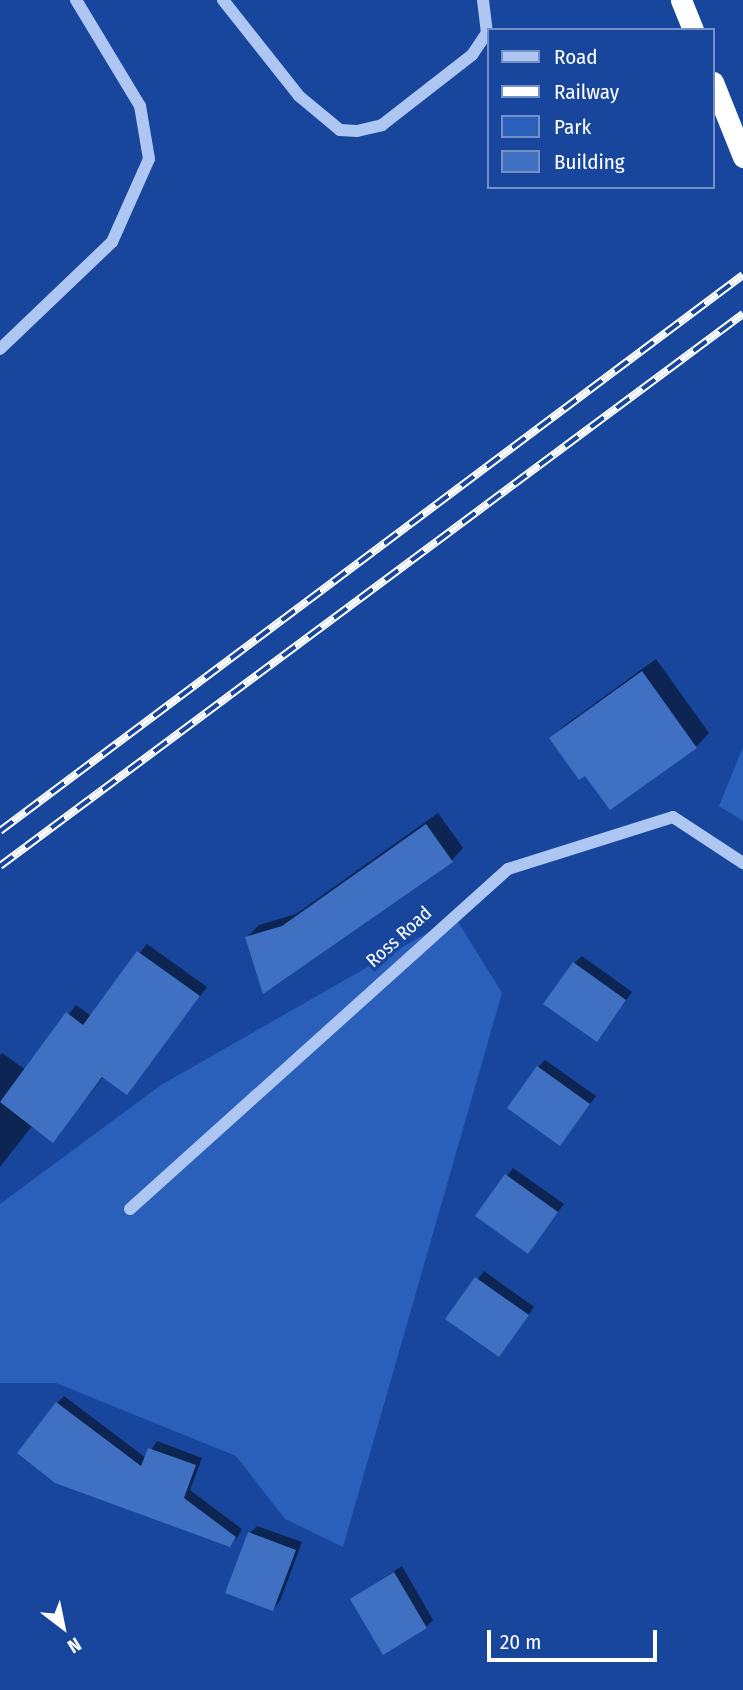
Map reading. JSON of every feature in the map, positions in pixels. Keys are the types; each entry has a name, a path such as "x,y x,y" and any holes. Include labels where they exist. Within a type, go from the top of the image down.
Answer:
{"highway":[{"path":"681,0 692,28"},
{"path":"715,87 743,158"}],"street":[{"path":"0,349 111,242 149,159 140,106 76,0"},
{"path":"223,0 299,96 340,130 357,131 382,125 472,55 487,33 483,0"},
{"name":"Ross Road","path":"130,1209 508,869 673,817 743,863"}],"green space":[{"path":"743,747 743,821 719,806"},
{"path":"455,917 502,993 343,1547 285,1519 236,1456 56,1383 0,1383 0,1204 161,1085"}],"building":[{"path":"642,671 697,748 610,810 585,776 579,780 549,738"},
{"path":"426,824 453,862 263,994 245,937 282,926"},
{"path":"137,951 200,996 127,1095 102,1077 53,1143 0,1102 66,1012 83,1025"},
{"path":"573,962 626,1000 597,1042 543,1004"},
{"path":"537,1066 590,1104 560,1146 507,1108"},
{"path":"505,1174 558,1212 528,1254 475,1216"},
{"path":"475,1277 529,1315 499,1357 445,1319"},
{"path":"56,1402 141,1466 148,1448 196,1465 184,1498 236,1537 230,1547 55,1483 17,1453"},
{"path":"248,1532 296,1550 273,1611 225,1593"},
{"path":"394,1572 427,1628 383,1655 350,1599"}],"railway":[{"path":"0,831 743,275"},
{"path":"0,866 743,314"}]}
